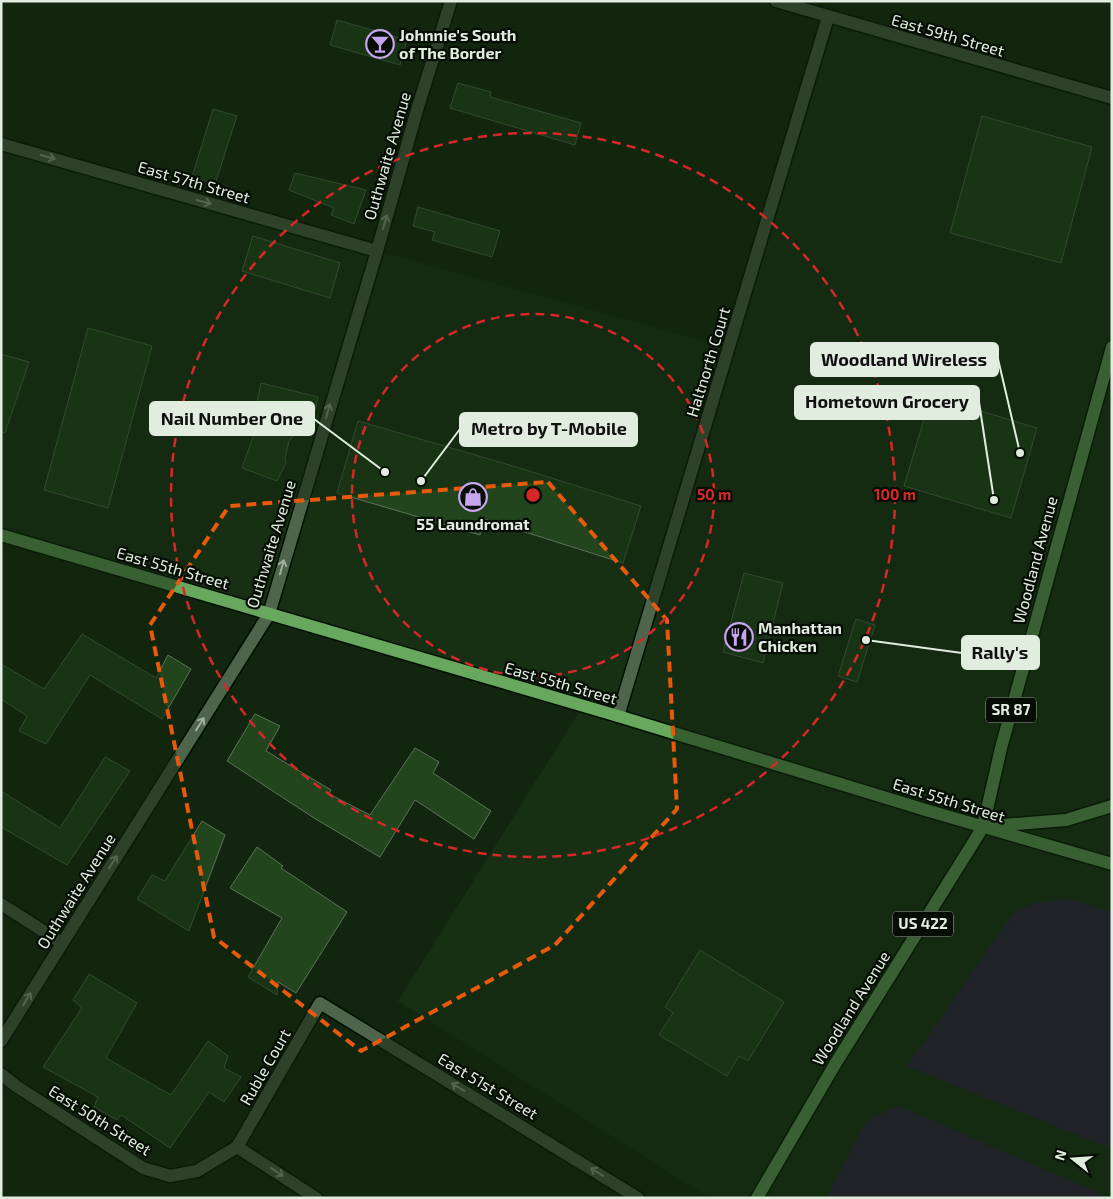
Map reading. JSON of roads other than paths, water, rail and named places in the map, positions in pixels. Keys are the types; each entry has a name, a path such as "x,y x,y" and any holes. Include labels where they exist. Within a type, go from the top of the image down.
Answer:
{"main road":[{"name":"Woodland Avenue","path":"757,1198 834,1066 983,827 1001,748 1112,347"},
{"name":"East 55th Street","path":"1,535 618,716 983,827 1112,864"},
{"path":"983,827 1066,820 1112,806"}],"street":[{"name":"Outhwaite Avenue","path":"1,1040 269,614 417,110 451,1"},
{"name":"East 59th Street","path":"776,1 1112,98"},
{"name":"Haltnorth Court","path":"618,716 828,17"},
{"name":"East 57th Street","path":"1,144 377,251"},
{"path":"1,904 62,943"},
{"name":"Ruble Court","path":"237,1147 320,1003"},
{"name":"East 51st Street","path":"320,1003 638,1198"},
{"name":"East 50th Street","path":"1,1074 16,1086 143,1168 170,1176 197,1171 237,1147"},
{"path":"237,1147 316,1198"}],"place":[{"name":"Johnnie's South of The Border","path":"380,44"},
{"name":"Woodland Wireless","path":"1020,453"},
{"name":"Nail Number One","path":"385,472"},
{"name":"Metro by T-Mobile","path":"421,481"},
{"name":"55 Laundromat","path":"473,497"},
{"name":"Hometown Grocery","path":"994,500"},
{"name":"Manhattan Chicken","path":"739,637"},
{"name":"Rally's","path":"866,640"}]}
